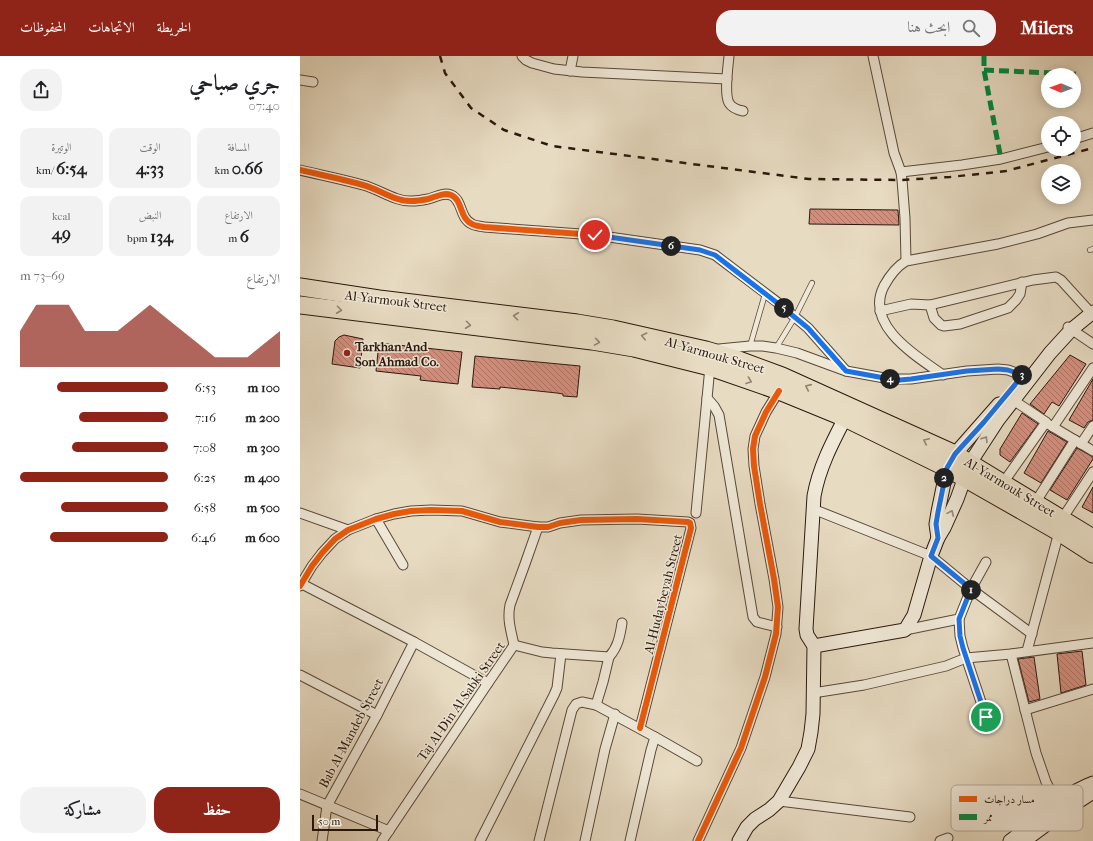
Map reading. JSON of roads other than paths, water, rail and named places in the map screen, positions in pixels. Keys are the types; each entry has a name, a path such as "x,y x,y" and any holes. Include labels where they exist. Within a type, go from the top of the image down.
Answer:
{"highway":[{"name":"Al-Yarmouk Street","path":"300,288 584,325 635,334 706,350 779,391 845,418 949,466"},
{"name":"Al-Yarmouk Street","path":"300,305 592,341 634,348 710,366 733,366 789,379 1060,526 1093,538"},
{"name":"Al-Yarmouk Street","path":"966,476 1003,483 1035,503 1093,554"}],"street":[{"path":"522,56 526,60 538,66 570,71 728,79"},
{"path":"570,71 573,56"},
{"path":"729,56 727,93 730,104 735,109 743,111"},
{"path":"873,56 894,153 901,172 904,197 906,261"},
{"path":"300,80 313,82"},
{"path":"1081,137 1093,133"},
{"path":"901,172 1001,159 1041,149"},
{"path":"300,170 364,185 398,199 412,202 441,194 450,194 459,202 465,219 471,224 484,227 595,235 700,250 715,255 794,317 817,338 846,371"},
{"path":"943,375 902,345 884,323 880,311 879,301 882,289 889,276 898,266 906,261 998,244 1037,234 1068,223 1093,220"},
{"path":"880,311 911,304 930,305 1022,282 1056,277 1061,280 1091,310 1041,353 1013,400 998,420 966,476 944,528 938,538 931,556 914,615 905,630"},
{"path":"930,305 934,318 940,325 960,324 1008,308 1020,294 1022,282"},
{"path":"1069,328 1093,344"},
{"path":"706,350 750,346 776,348 797,353 846,371 900,380 967,371 998,369 1008,370 1027,377"},
{"path":"696,513 710,366"},
{"path":"1003,483 1093,368"},
{"path":"938,538 936,524 949,466 995,410 1027,377"},
{"path":"698,841 741,748 765,677 773,649 777,627 778,607 760,504 753,449 755,436 766,412 779,391"},
{"path":"707,398 719,415 722,441 753,617 757,622 777,627"},
{"path":"1013,400 1049,425 1093,451"},
{"path":"739,841 747,827 754,819 769,810 779,800 808,749 814,693 814,646 807,635 806,629 813,509 816,483 820,471 845,418"},
{"path":"1035,503 1078,442 1093,426"},
{"path":"1027,651 1060,526 1093,472"},
{"path":"813,509 931,556 971,589 1032,634"},
{"name":"Al-Hudaybeyah Street","path":"300,584 322,553 335,539 348,530 376,519 411,511 462,511 500,522 538,527 548,527 560,523 581,520 637,519 683,521 690,523 691,528 640,728"},
{"path":"300,513 348,530"},
{"path":"376,519 403,565"},
{"path":"514,645 508,612 538,527"},
{"path":"986,562 971,589 959,619 960,636 966,658 986,717"},
{"path":"300,584 414,642 488,682"},
{"path":"814,646 959,619"},
{"path":"596,704 609,657 619,641 622,623"},
{"name":"Bab Al-Mandeb Street","path":"322,841 327,806 377,715 414,642"},
{"path":"814,693 864,685 946,666 966,658 1011,654 1093,643"},
{"name":"Taj Al-Din Al-Sabki Street","path":"382,841 514,645 542,652 609,657"},
{"path":"480,841 556,692 561,654"},
{"path":"1011,654 1036,753 1048,785"},
{"path":"300,675 377,715"},
{"path":"1025,710 1093,688"},
{"path":"539,841 574,706 578,702 596,704 697,761"},
{"path":"585,841 605,749 615,714"},
{"path":"630,841 655,737"},
{"path":"1083,787 1093,783"},
{"path":"1083,799 1093,792"},
{"path":"300,794 389,831"},
{"path":"779,800 910,817"},
{"path":"1010,841 1023,831"},
{"path":"1031,839 1041,831"}],"lane":[{"path":"776,348 812,283"},
{"path":"750,346 765,294"}],"railway":[{"path":"440,56 445,73 471,108 504,130 552,146 809,179 902,180 1006,171 1093,148"}],"place":[{"name":"Tarkhan And Son Ahmad Co.","path":"347,353"}]}
